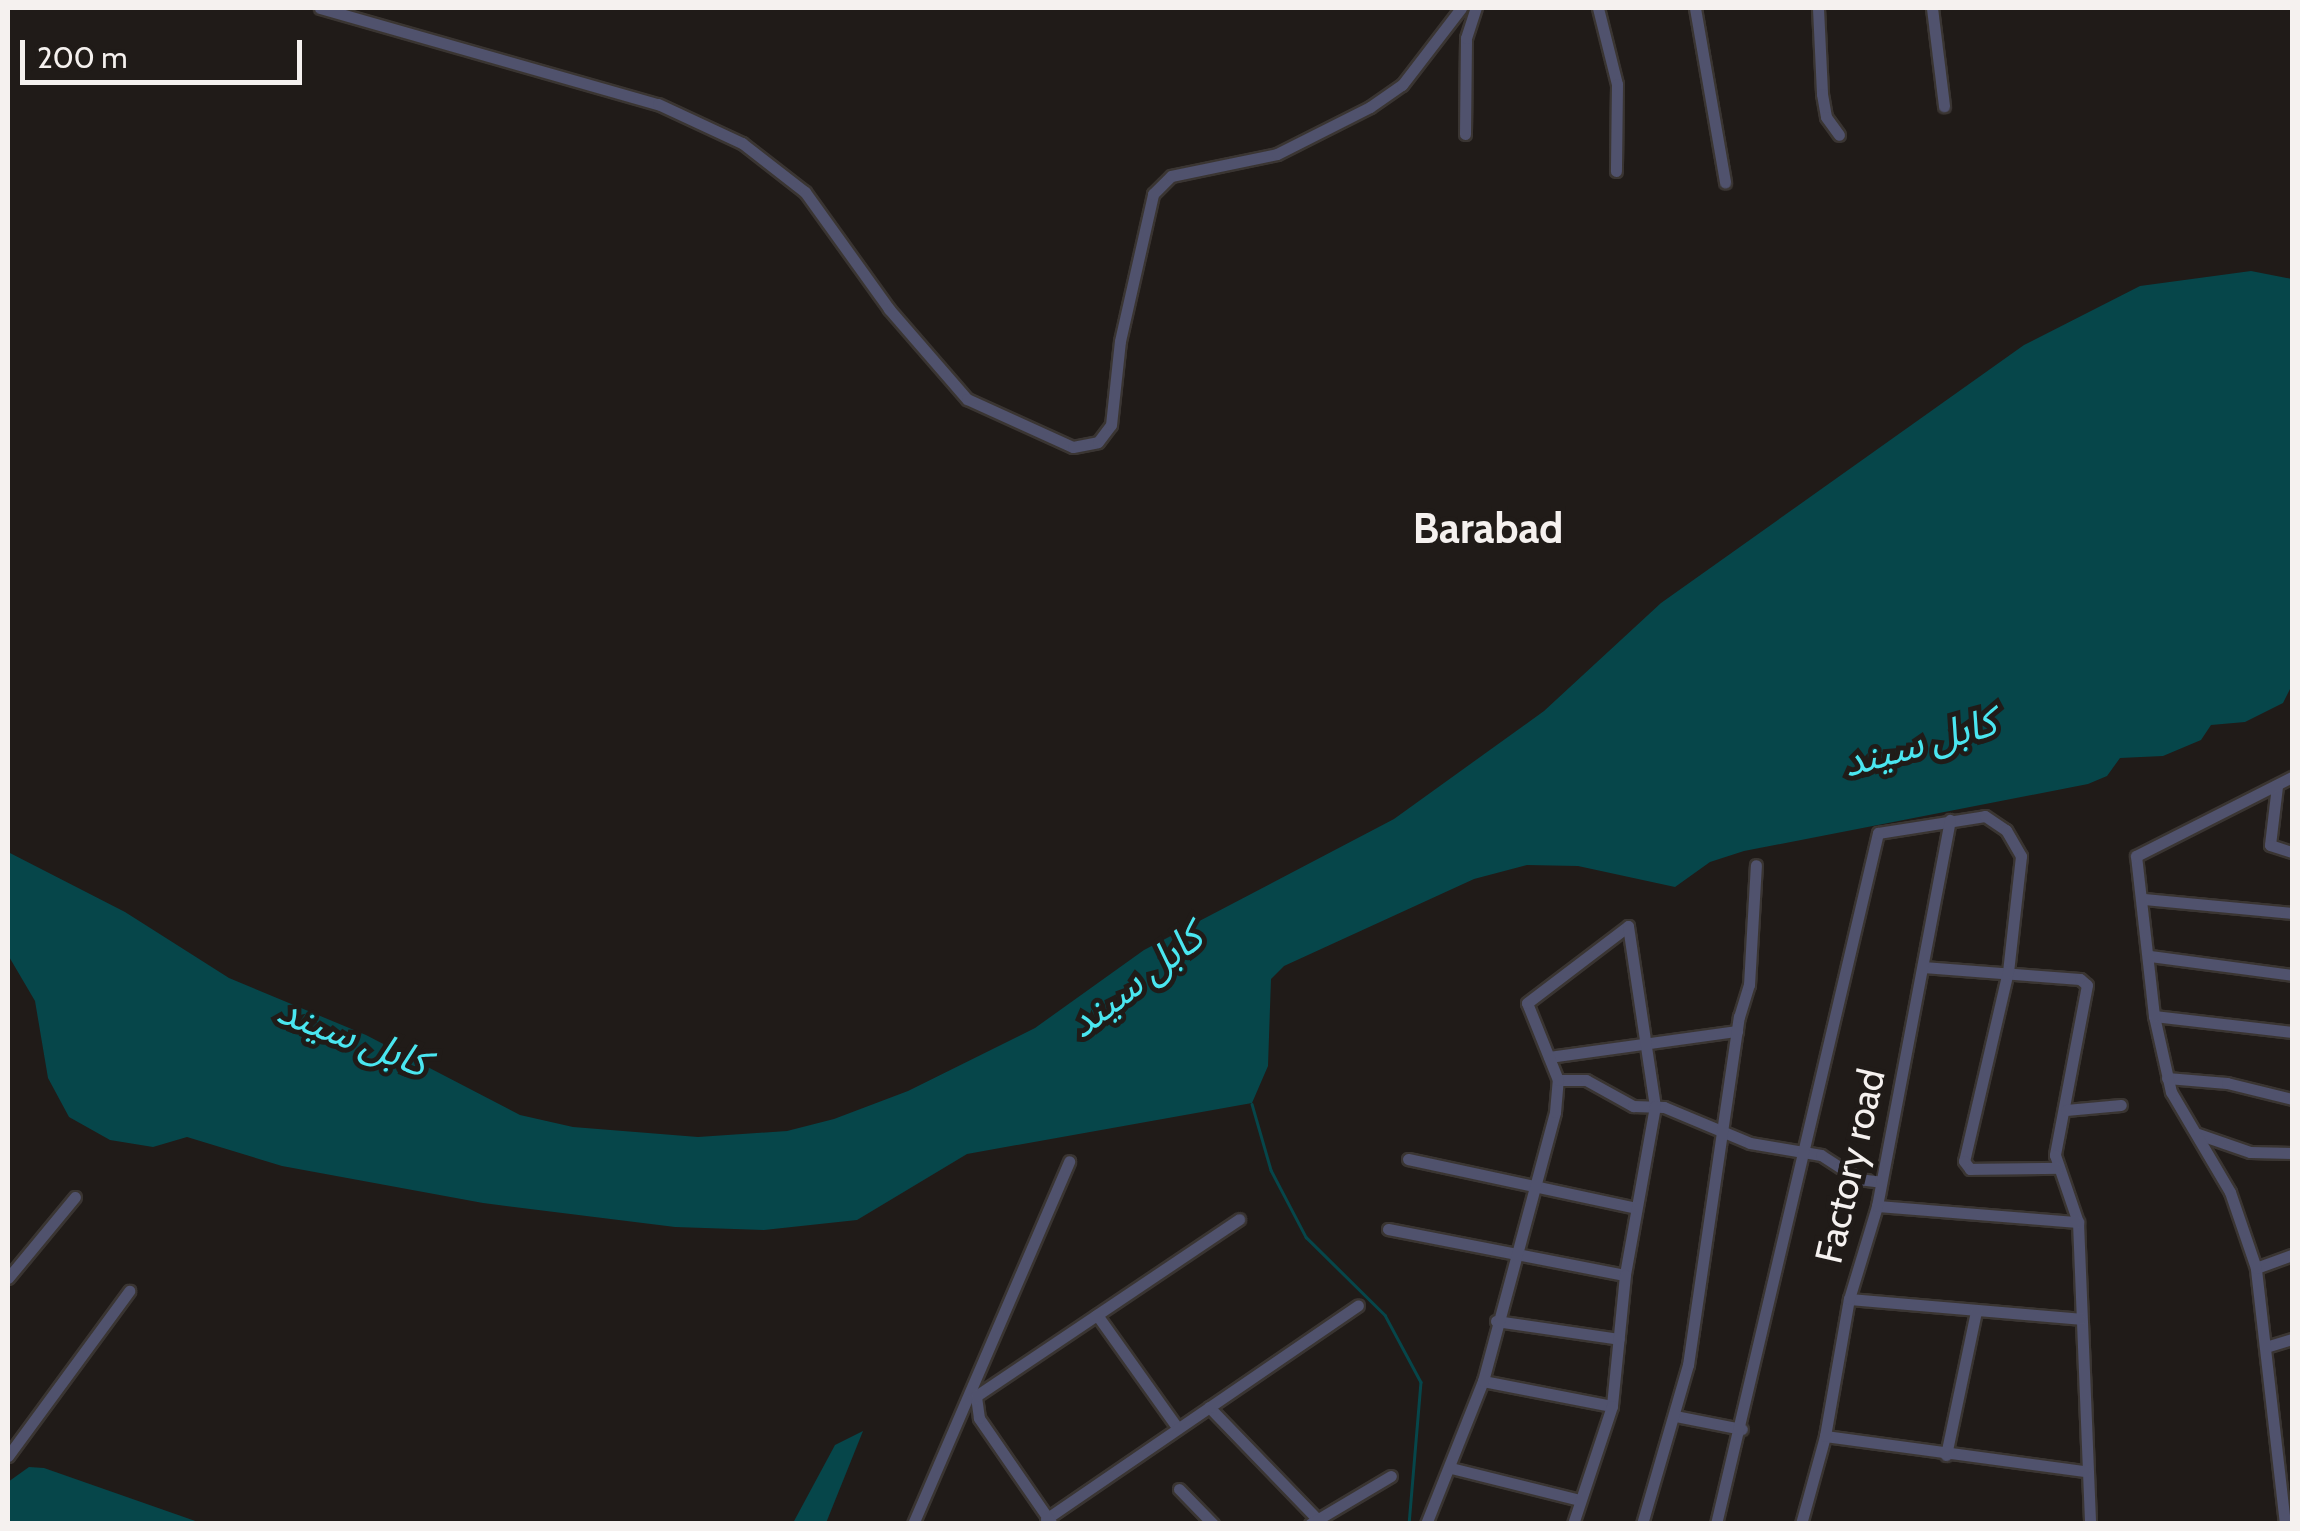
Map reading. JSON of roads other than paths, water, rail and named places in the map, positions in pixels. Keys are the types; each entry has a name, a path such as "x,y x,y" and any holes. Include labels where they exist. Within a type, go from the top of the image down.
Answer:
{"street":[{"path":"320,8 658,104 742,143 805,192 889,309 966,399 1073,447 1098,442 1111,424 1120,340 1154,194 1172,176 1276,154 1370,107 1402,85 1461,8"},
{"path":"1464,134 1466,38 1476,8"},
{"path":"1598,8 1617,84 1616,171"},
{"path":"1695,8 1725,182"},
{"path":"1818,8 1822,94 1826,117 1839,135"},
{"path":"1932,8 1944,106"},
{"path":"2290,1523 2256,1268 2230,1192 2167,1078 2154,1016 2144,899 2136,856 2292,777"},
{"path":"2277,786 2272,849 2292,852"},
{"path":"1716,1524 1742,1429 1801,1150 1878,834 1985,816 2006,830 2021,856 2008,971 1964,1162 1970,1169 2057,1168"},
{"name":"Factory road","path":"1801,1524 1825,1436 1849,1299 1877,1206 1950,820"},
{"path":"1642,1524 1676,1416 1726,1132 1737,1031 1749,985 1756,865"},
{"path":"2144,899 2292,913"},
{"path":"1426,1524 1483,1381 1513,1253 1539,1186 1558,1080 1527,1003 1628,926 1655,1106 1626,1275 1612,1406 1573,1524"},
{"path":"2150,956 2292,975"},
{"path":"1923,967 2008,971 2086,982 2057,1168 2078,1222 2090,1524"},
{"path":"2154,1016 2292,1032"},
{"path":"1549,1057 1737,1031"},
{"path":"1558,1080 1578,1077 1633,1106 1655,1106 1726,1132 1821,1155 1858,1178 1882,1182"},
{"path":"2167,1078 2227,1083 2292,1100"},
{"path":"2066,1110 2122,1105"},
{"path":"2194,1132 2250,1152 2292,1153"},
{"path":"1408,1159 1636,1208"},
{"path":"913,1524 1069,1161"},
{"path":"8,1278 75,1197"},
{"path":"1877,1206 2078,1222"},
{"path":"1240,1220 976,1396 979,1418 1048,1520 1358,1305"},
{"path":"1388,1229 1626,1275"},
{"path":"2256,1268 2292,1255"},
{"path":"8,1456 129,1292"},
{"path":"1849,1299 2080,1319"},
{"path":"1946,1455 1976,1311"},
{"path":"1097,1315 1177,1427"},
{"path":"1496,1321 1619,1339"},
{"path":"2269,1346 2292,1339"},
{"path":"1483,1381 1612,1406"},
{"path":"1208,1407 1317,1522 1390,1476"},
{"path":"1676,1416 1742,1429"},
{"path":"2279,1432 2292,1428"},
{"path":"1825,1436 2085,1471"},
{"path":"1451,1468 1579,1500"},
{"path":"1179,1489 1213,1524"}],"water":[{"name":"کابل سيند","path":"2251,271 2292,279 2292,685 2283,703 2245,722 2211,725 2201,740 2163,756 2120,758 2107,776 2088,784 1744,851 1710,862 1675,887 1578,866 1527,865 1474,879 1284,966 1271,979 1268,1066 1252,1103 967,1154 857,1220 764,1230 675,1227 483,1203 282,1166 187,1137 153,1147 110,1140 69,1117 48,1078 35,1001 8,955 8,852 125,912 229,978 366,1035 520,1115 573,1127 698,1137 787,1131 834,1119 908,1091 1035,1028 1144,950 1394,819 1544,711 1661,603 2024,345 2140,286"},
{"path":"863,1431 826,1523 793,1523 835,1445"},
{"path":"29,1467 44,1468 201,1523 8,1523 8,1482"}],"waterway":[{"path":"1252,1104 1271,1170 1306,1237 1385,1315 1421,1382 1409,1524"}],"district":[{"name":"Barabad","path":"1488,528"}]}
